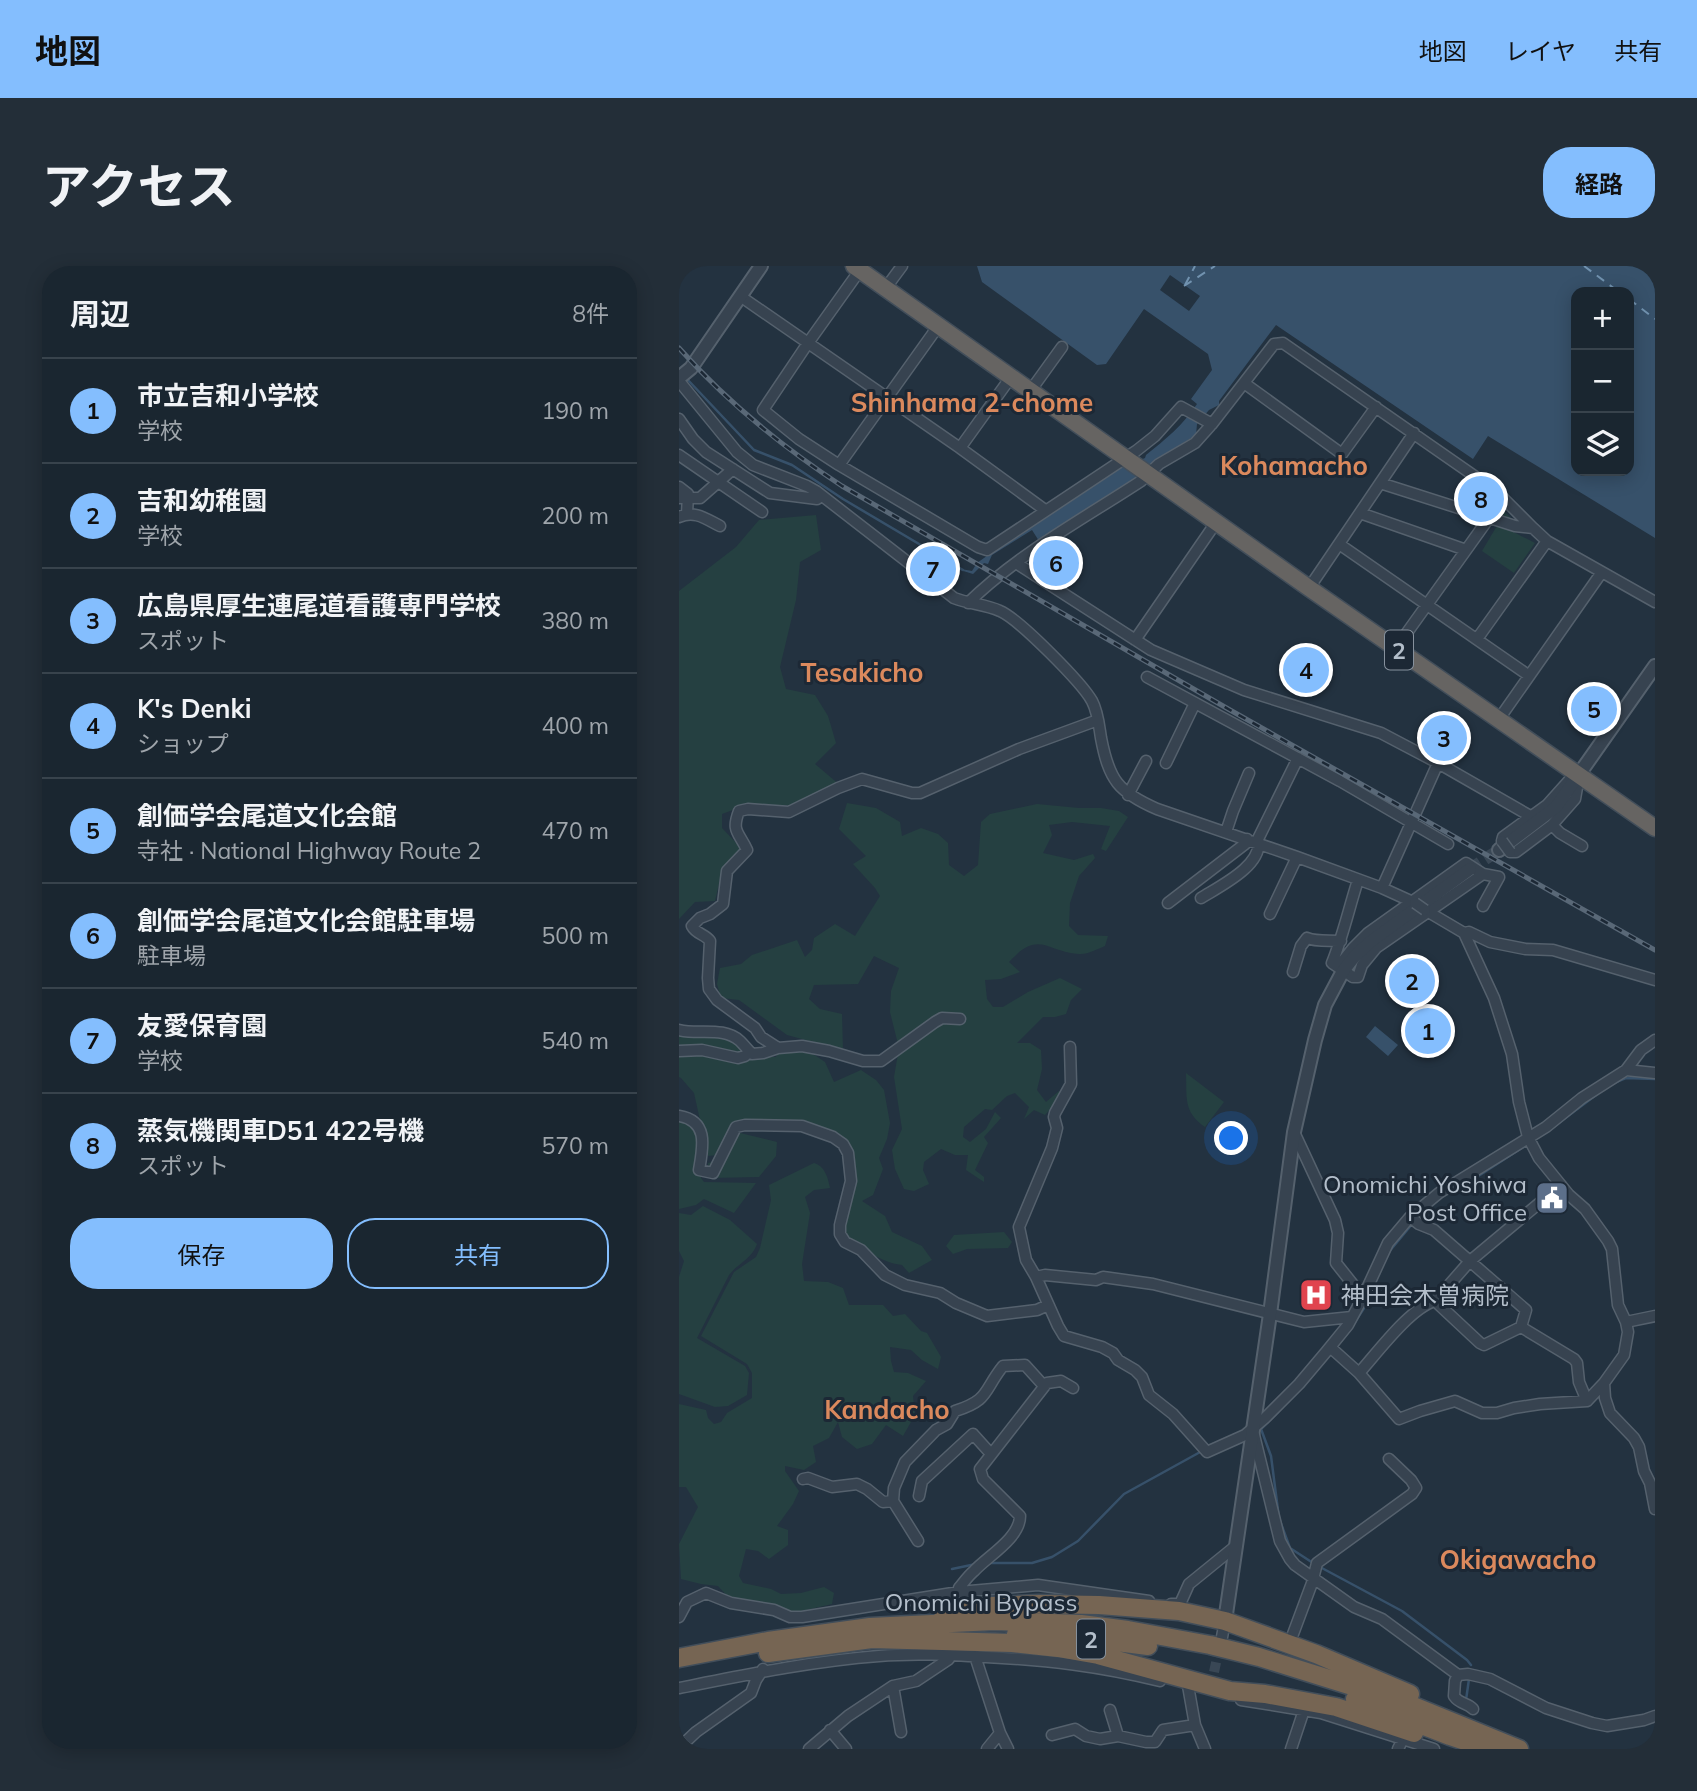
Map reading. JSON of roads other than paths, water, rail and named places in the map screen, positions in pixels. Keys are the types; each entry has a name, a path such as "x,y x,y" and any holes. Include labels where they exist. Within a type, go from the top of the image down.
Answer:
{"highway":[{"name":"2","path":"857,268 1309,588 1655,828"},
{"path":"796,1626 993,1606 1039,1604 1180,1608 1223,1629 1316,1654 1535,1749"},
{"name":"Onomichi Bypass","path":"679,1658 796,1626 870,1627 994,1621 1081,1624 1128,1630 1259,1657 1406,1703 1519,1749"},
{"name":"Onomichi Bypass","path":"679,1671 770,1653 872,1639 952,1634 1031,1634 1134,1643 1226,1661 1289,1678 1489,1749"},
{"path":"872,1639 1058,1647 1098,1655 1188,1684 1212,1679 1230,1690 1336,1707 1464,1749"}],"street":[{"path":"761,266 680,385 746,461 807,486 954,598 983,604 1003,612 1021,625 1070,674 1092,701 1105,757 1117,783 1136,800 1381,888 1414,902 1464,933 1494,998 1512,1054 1519,1102 1528,1137 1539,1158 1584,1209 1612,1250 1618,1305 1628,1332 1624,1355 1587,1401 1540,1404 1497,1413 1482,1413 1455,1401 1420,1410 1399,1419 1384,1399 1331,1347"},
{"path":"885,289 902,266"},
{"path":"857,268 763,410 799,439 839,465 978,547 987,550 1045,510 1137,466 1159,464 1195,443 1207,422 1244,383 1274,344 1283,343 1496,491 1547,541 1655,602"},
{"path":"740,296 1045,510"},
{"path":"839,465 939,325"},
{"path":"1031,390 1062,347"},
{"path":"960,448 1011,377"},
{"path":"1244,383 1342,454 1376,407"},
{"path":"968,603 1016,563 1142,481 1137,466 1155,436 1181,407 1207,422"},
{"path":"679,419 706,452 770,493 817,499 821,496"},
{"path":"1309,588 1414,433"},
{"path":"679,455 762,512"},
{"path":"684,498 700,498 733,469"},
{"path":"1380,484 1515,526 1532,528"},
{"path":"679,487 688,494 684,498 683,515 699,515 720,526"},
{"path":"1360,513 1466,550"},
{"path":"1396,648 1489,518"},
{"path":"1135,639 1217,521"},
{"path":"1477,639 1547,541"},
{"path":"1339,544 1528,675"},
{"path":"1016,563 1151,650 1244,690 1381,733 1438,762 1532,817"},
{"path":"1499,719 1602,572"},
{"path":"1504,848 1556,807 1655,666"},
{"path":"1147,677 1340,781 1448,844"},
{"path":"1166,763 1195,703"},
{"path":"778,1048 717,1000 709,989 710,941 695,932 692,926 699,918 723,904 727,871 747,850 736,828 739,811 748,809 789,812 862,779 920,793 1019,749 1098,720"},
{"path":"1201,898 1250,865 1259,850 1258,839 1298,758"},
{"path":"1128,794 1146,761"},
{"path":"1381,888 1438,762"},
{"path":"1226,832 1249,774"},
{"path":"1504,848 1503,837 1547,805 1573,776 1579,775"},
{"path":"1504,848 1516,852 1552,825 1575,799 1579,775"},
{"path":"1552,825 1582,846"},
{"path":"1168,903 1245,844 1247,839"},
{"path":"1270,914 1297,857"},
{"path":"1483,906 1499,877 1483,874 1466,863 1368,933 1353,948 1325,1006 1294,1132 1252,1427 1253,1443 1280,1541 1290,1559 1354,1606 1382,1619 1458,1675 1468,1674 1490,1679 1546,1708 1607,1726 1655,1716"},
{"path":"1341,969 1370,942 1470,869"},
{"path":"1358,880 1332,963 1353,977 1358,977 1362,965 1376,948 1483,874"},
{"path":"1464,933 1469,932 1490,942 1525,950 1553,950 1655,980"},
{"path":"1293,972 1301,946 1307,938 1313,941 1341,941"},
{"path":"679,1030 724,1033 740,1040 752,1054 802,1046 863,1061 881,1061 942,1018 960,1019"},
{"path":"1070,1047 1071,1084 1053,1117 1057,1128 1052,1148 1019,1227 1026,1260 1064,1336 1102,1347 1135,1370 1142,1377 1149,1395 1173,1414 1207,1452 1245,1435 1279,1406 1331,1347 1363,1297 1388,1243 1410,1217 1439,1193 1546,1126 1582,1098 1626,1070 1641,1050 1655,1040"},
{"path":"679,1051 702,1050 738,1058 749,1052"},
{"path":"1626,1070 1655,1073"},
{"path":"679,1116 693,1121 701,1132 704,1142 699,1170 713,1173 736,1127 802,1126 833,1136 843,1144 848,1153 851,1181 840,1234 845,1242 861,1250 880,1271 905,1285 940,1293 956,1303 986,1315 1037,1310 1048,1305"},
{"path":"1294,1132 1335,1220 1338,1233 1336,1263 1363,1297"},
{"path":"1359,1373 1409,1318 1427,1303 1435,1301 1470,1261 1561,1185"},
{"path":"1410,1217 1434,1230 1526,1310 1521,1327 1485,1345 1435,1301"},
{"path":"1036,1277 1045,1275 1096,1280 1103,1277 1153,1284 1304,1322 1352,1317"},
{"path":"1626,1321 1655,1315"},
{"path":"1521,1327 1574,1359 1587,1401"},
{"path":"918,1541 893,1501 894,1488 905,1462 936,1430 947,1424 955,1411 971,1406 984,1397 1003,1366 1025,1365 1044,1386"},
{"path":"966,1595 959,1588 1020,1525 1020,1516 983,1479 980,1469 1047,1383 1061,1381 1073,1388"},
{"path":"1604,1383 1610,1413 1639,1447 1655,1509"},
{"path":"919,1496 922,1480 972,1434 991,1454"},
{"path":"1223,1629 1253,1443"},
{"path":"1293,1634 1307,1600 1317,1563 1412,1494 1416,1488 1389,1459"},
{"path":"803,1479 808,1478 832,1487 857,1484 883,1502 893,1501"},
{"path":"679,1618 688,1602 706,1593 731,1603 765,1608 796,1626 802,1617 1038,1585 1180,1608 1189,1584 1237,1545"},
{"path":"972,1654 1008,1749"},
{"path":"679,1688 763,1669 878,1656 972,1654 1076,1663 1188,1684 1195,1725 1205,1749"},
{"path":"809,1749 848,1716 893,1686 916,1681 949,1659 949,1655"},
{"path":"679,1748 696,1732 751,1693 763,1669"},
{"path":"1458,1675 1454,1696 1458,1702 1473,1709"},
{"path":"1212,1679 1241,1700 1321,1713 1400,1744 1434,1749"},
{"path":"893,1686 901,1732"},
{"path":"1110,1710 1118,1736"},
{"path":"1291,1749 1304,1710"},
{"path":"1052,1735 1075,1729 1086,1736 1100,1739 1118,1736 1155,1742 1163,1730 1195,1725"},
{"path":"830,1730 846,1749"},
{"path":"987,1749 1000,1732"}],"water":[{"path":"977,266 1655,266 1655,538 1488,436 1473,459 1276,325 1219,401 1219,405 1209,410 1197,424 1196,435 1152,463 1135,479 1039,541 1032,530 992,555 988,564 984,563 973,574 960,570 972,571 977,563 1005,543 1122,467 1145,458 1192,412 1197,404 1191,399 1212,370 1208,354 1144,309 1106,364 1097,365 982,282"},
{"path":"1375,1026 1398,1045 1388,1056 1366,1037"}],"waterway":[{"path":"687,379 754,450 792,465 843,499 963,570"},
{"path":"1616,1082 1626,1078 1655,1079"},
{"path":"1548,1131 1596,1095"},
{"path":"1453,1190 1528,1144"},
{"path":"1418,1218 1431,1206"},
{"path":"1388,1253 1413,1223"},
{"path":"1355,1322 1366,1305 1374,1284"},
{"path":"1336,1347 1350,1330"},
{"path":"1257,1430 1278,1412"},
{"path":"1261,1429 1271,1456 1279,1518 1290,1548 1313,1563"},
{"path":"989,1563 1032,1563 1052,1557 1078,1541 1124,1494 1202,1451"},
{"path":"952,1569 976,1564"},
{"path":"1320,1567 1402,1611 1471,1665"},
{"path":"1466,1700 1469,1679"}],"tunnel":[{"path":"1470,869 1499,850"},
{"path":"1214,1672 1220,1644"}],"railway":[{"path":"679,348 716,387 756,422 842,486 1230,710 1655,950"}],"place":[{"name":"蒸気機関車D51 422号機","path":"1481,499"},
{"name":"創価学会尾道文化会館駐車場","path":"1056,563"},
{"name":"友愛保育園","path":"933,569"},
{"name":"K's Denki","path":"1306,670"},
{"name":"創価学会尾道文化会館","path":"1594,709"},
{"name":"広島県厚生連尾道看護専門学校","path":"1444,738"},
{"name":"吉和幼稚園","path":"1412,981"},
{"name":"市立吉和小学校","path":"1428,1031"},
{"name":"Onomichi Yoshiwa Post Office","path":"1552,1198"},
{"name":"神田会木曽病院","path":"1316,1295"}],"district":[{"name":"Shinhama 2-chome","path":"972,402"},
{"name":"Kohamacho","path":"1294,465"},
{"name":"Tesakicho","path":"862,672"},
{"name":"Kandacho","path":"887,1409"},
{"name":"Okigawacho","path":"1518,1559"}]}
